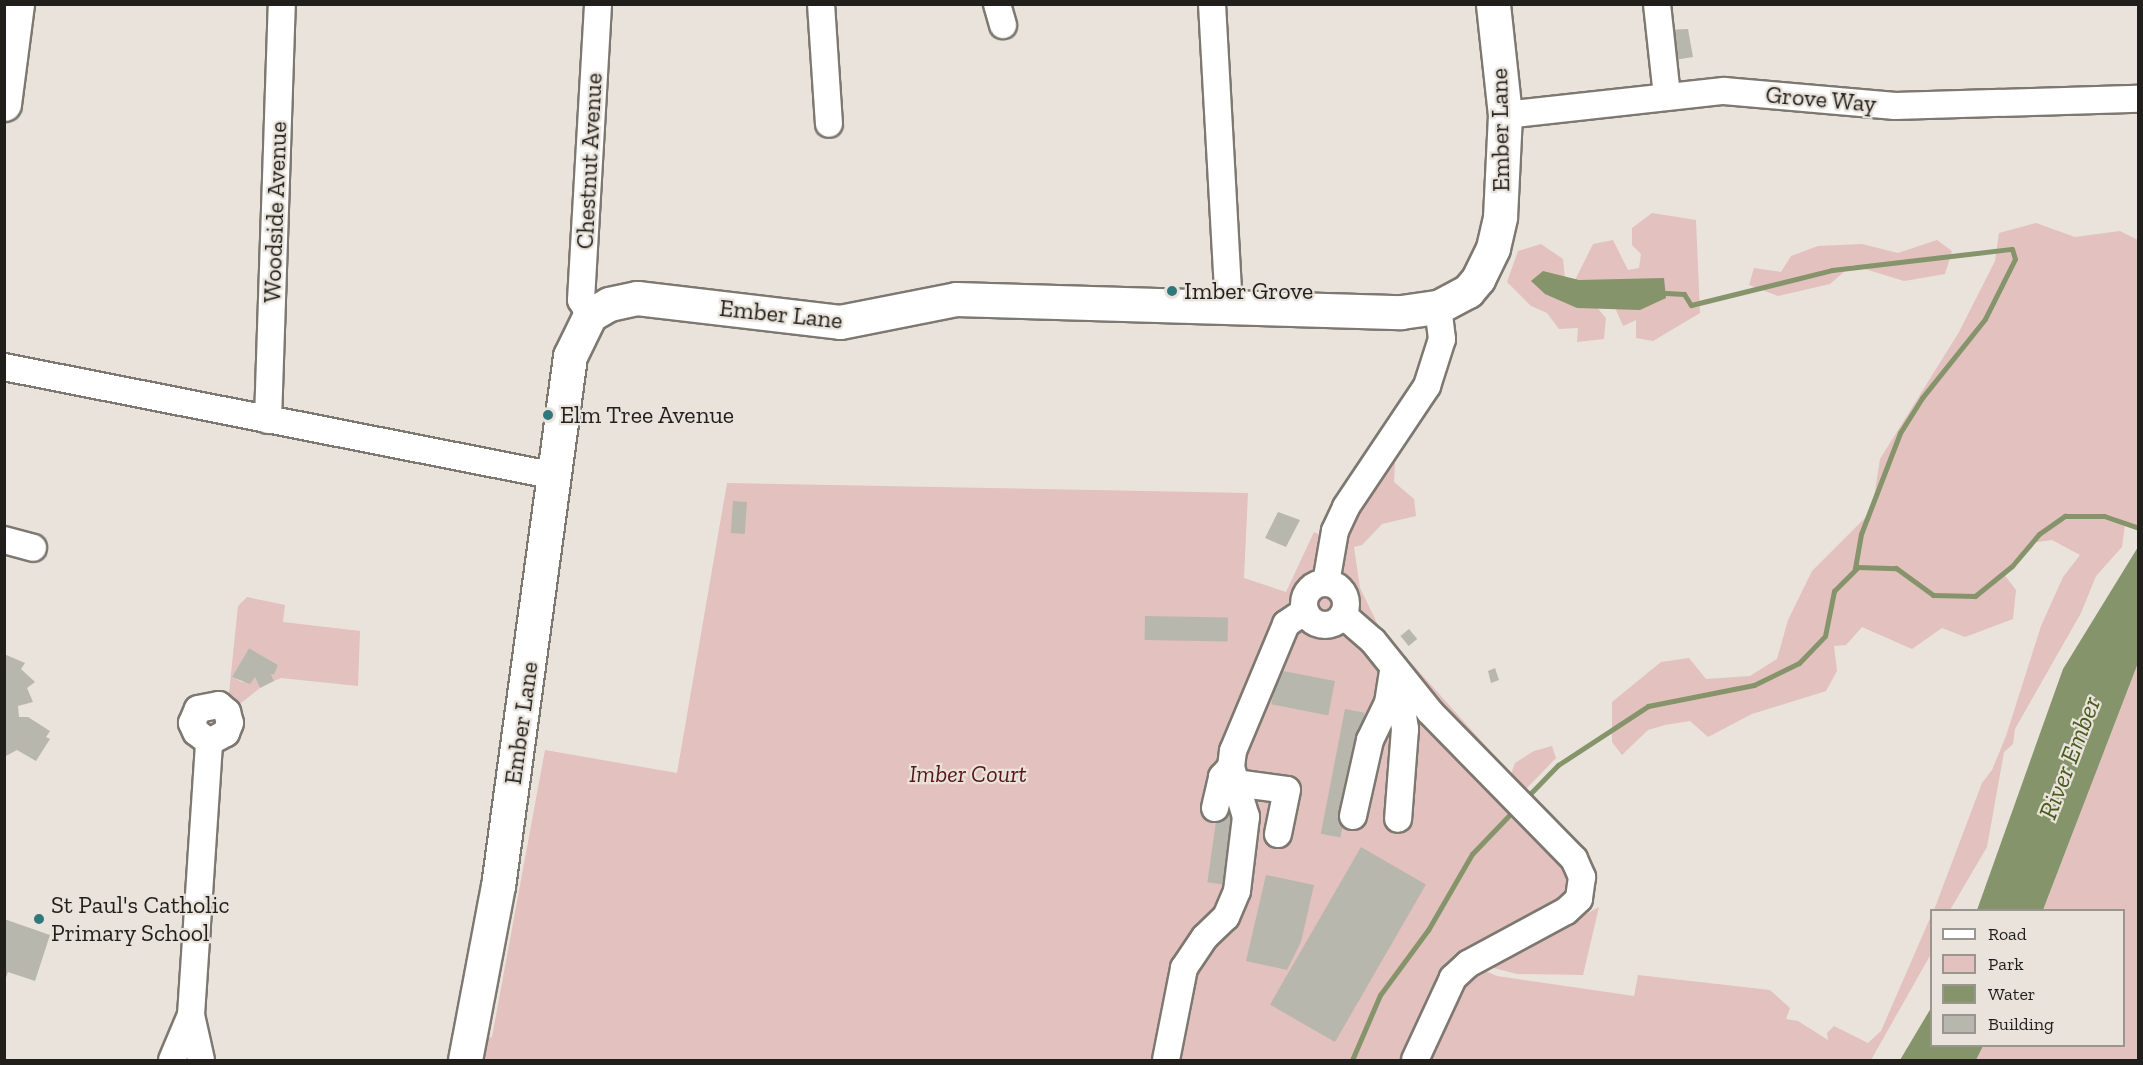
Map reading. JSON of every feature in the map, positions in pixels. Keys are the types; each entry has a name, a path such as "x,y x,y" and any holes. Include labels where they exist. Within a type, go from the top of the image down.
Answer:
{"main road":[{"path":"5,103 17,4"},
{"name":"Ember Lane","path":"465,1060 498,886 556,476 570,356 590,315 609,304 636,298 840,322 956,299 1401,312 1438,307 1468,291 1493,248 1503,187 1505,115 1493,4"}],"street":[{"name":"Woodside Avenue","path":"268,420 282,4"},
{"name":"Chestnut Avenue","path":"590,315 581,300 598,4"},
{"path":"821,4 829,124"},
{"path":"1212,4 1229,307"},
{"path":"1657,4 1667,96"},
{"name":"Grove Way","path":"1505,115 1724,91 1895,106 2139,99"},
{"path":"1326,583 1335,531 1346,507 1427,386 1442,339 1438,307"},
{"path":"4,367 556,476"},
{"path":"4,540 33,548"},
{"path":"1166,1060 1184,968 1226,917 1237,891 1246,817 1233,775 1242,724 1286,624 1305,611 1308,592 1326,583"},
{"path":"1326,583 1344,594 1343,615 1394,667 1430,712 1574,859 1582,877 1579,899 1566,911 1468,963 1453,978 1415,1060"},
{"path":"1305,611 1313,621 1325,625 1343,615"},
{"path":"1353,816 1370,740 1388,703 1394,667"},
{"path":"1394,667 1405,715 1398,819"},
{"path":"201,1060 191,1015 209,742"},
{"path":"1215,808 1222,777 1233,775 1287,790 1278,834"},
{"path":"171,1060 191,1015"}],"green space":[{"path":"1652,213 1696,220 1700,313 1653,341 1636,338 1636,320 1623,326 1604,283 1587,296 1606,318 1604,339 1577,342 1578,328 1559,329 1547,313 1531,306 1507,282 1518,251 1541,244 1563,259 1565,279 1574,282 1593,244 1613,240 1628,270 1639,268 1641,254 1632,245 1632,228"},
{"path":"2036,223 2075,237 2120,231 2138,240 2138,528 2125,524 2122,547 2096,576 2081,613 2015,729 2013,744 2004,752 1987,847 1951,909 1934,909 1982,783 1992,770 2006,736 2041,626 2063,577 2080,555 2052,540 2031,543 2003,573 2016,590 2013,619 1965,637 1942,628 1912,649 1862,627 1846,645 1834,646 1837,671 1826,691 1752,714 1708,737 1690,721 1665,725 1648,730 1622,755 1612,742 1612,702 1661,662 1689,658 1706,679 1750,676 1777,659 1788,620 1812,571 1872,511 1880,459 1959,332 1995,261 1999,233"},
{"path":"1937,240 1952,251 1945,274 1904,281 1852,265 1830,284 1778,296 1749,285 1754,268 1781,272 1791,256 1818,246 1862,244 1898,253"},
{"name":"Imber Court","path":"1391,463 1395,463 1394,482 1414,499 1416,516 1382,524 1362,545 1354,547 1360,588 1379,627 1511,774 1515,763 1534,751 1552,746 1556,758 1525,790 1596,873 1592,904 1578,915 1478,968 1497,976 1634,996 1638,975 1770,990 1790,1008 1786,1019 1798,1021 1828,1040 1827,1033 1834,1026 1868,1043 1881,1031 1930,918 1930,956 1871,1060 472,1060 484,1038 492,1037 545,750 677,773 727,483 1248,493 1244,578 1286,592 1314,532 1320,535 1330,519 1366,501"},
{"path":"247,597 285,605 283,622 360,631 358,686 281,678 274,681 271,674 274,675 278,665 249,648 232,677 242,682 255,677 260,688 241,703 229,693 238,606"},
{"path":"2138,663 2138,1060 1976,1060 1982,1047 2125,1047 2125,909 2043,909"},
{"path":"1599,907 1583,975 1517,974 1490,967"}],"water":[{"path":"1543,271 1579,280 1664,278 1666,298 1640,310 1577,308 1545,294 1531,281"},
{"name":"River Ember","path":"2138,547 2138,663 2043,909 1977,909 2063,669"},
{"path":"1930,1010 1930,1047 1982,1047 1976,1060 1900,1060"}],"building":[{"path":"1688,29 1693,57 1668,61 1664,30"},
{"path":"733,501 747,502 745,534 731,533"},
{"path":"1278,512 1300,520 1286,547 1265,538"},
{"path":"1145,616 1228,617 1228,641 1145,640"},
{"path":"1409,629 1417,639 1409,646 1400,636"},
{"path":"249,648 278,665 274,675 271,674 274,681 260,688 255,677 250,684 232,677"},
{"path":"4,654 25,663 21,669 35,682 27,688 33,702 18,706 19,717 28,717 50,731 46,737 50,739 36,761 17,750 4,757"},
{"path":"1495,668 1499,680 1491,683 1488,671"},
{"path":"1278,670 1335,681 1328,715 1271,704"},
{"path":"1345,709 1365,713 1340,837 1321,834"},
{"path":"1217,814 1238,817 1228,885 1207,882"},
{"path":"1361,847 1426,884 1335,1042 1270,1005"},
{"path":"1266,875 1314,885 1301,942 1287,970 1246,961"},
{"path":"4,919 50,935 35,981 8,972 4,983"}],"waterway":[{"path":"1666,293 1684,294 1691,305 1832,270 2012,249 2015,259 1985,319 1922,398 1900,433 1861,534 1855,569"},
{"path":"1526,798 1558,765 1648,706 1754,685 1799,663 1825,636 1834,591 1858,567 1896,568 1933,595 1975,596 2012,566 2039,534 2065,516 2104,516 2138,528"},
{"path":"1352,1060 1380,995 1428,930 1472,854 1515,809"}],"place":[{"name":"Imber Grove","path":"1172,291"},
{"name":"Elm Tree Avenue","path":"548,415"},
{"name":"St Paul's Catholic Primary School","path":"39,919"}]}
